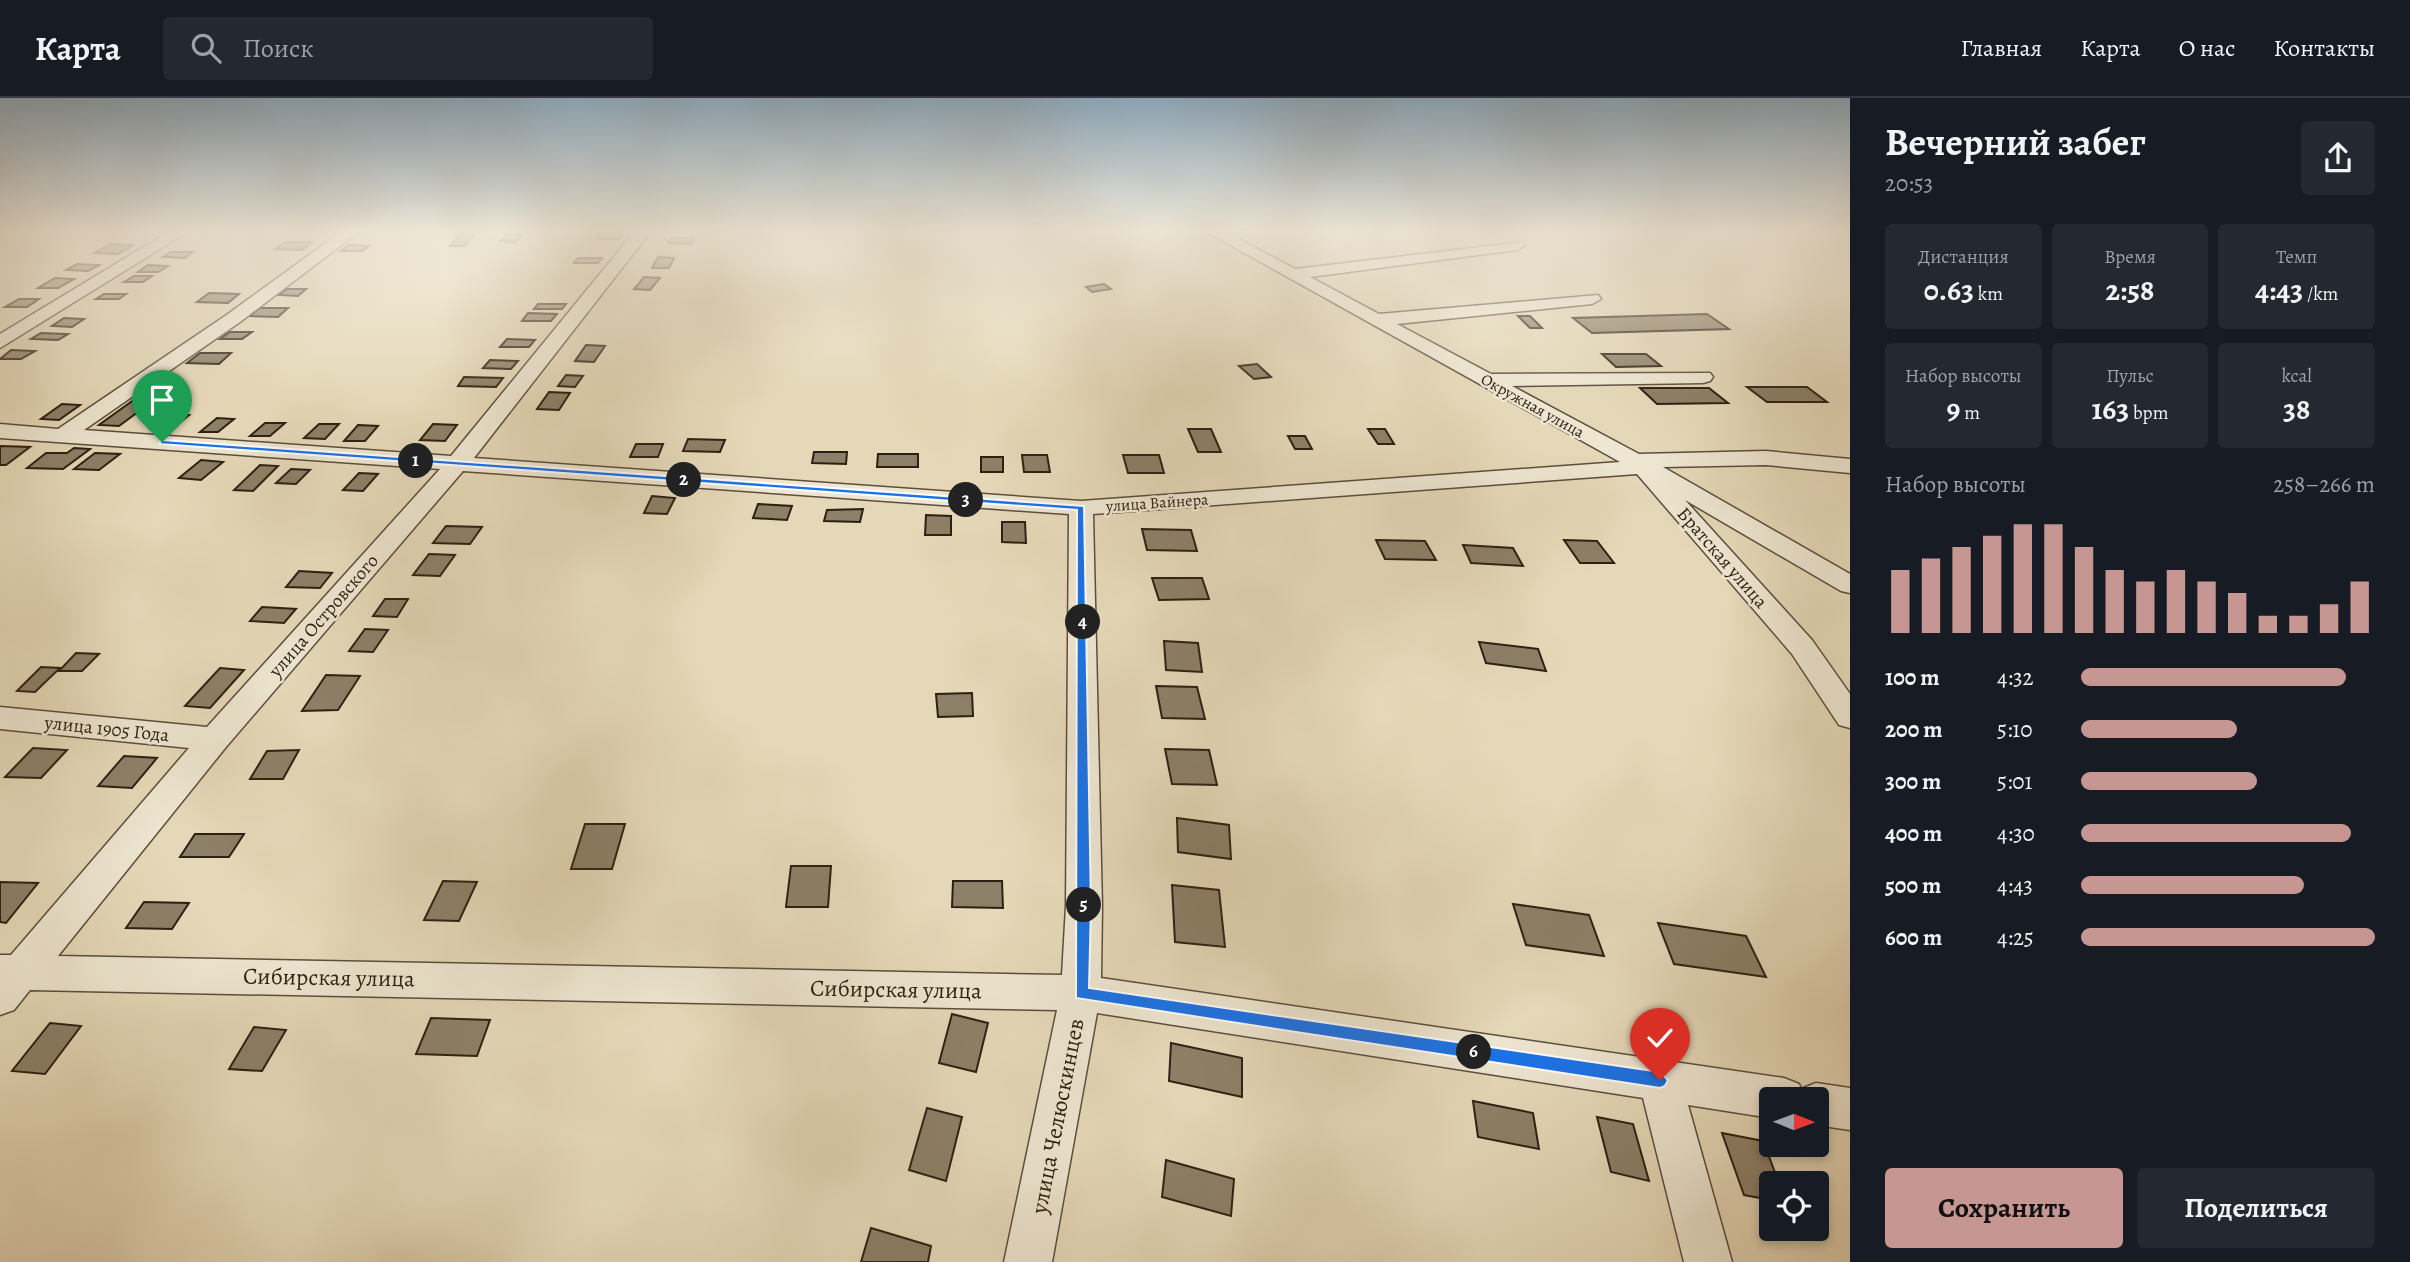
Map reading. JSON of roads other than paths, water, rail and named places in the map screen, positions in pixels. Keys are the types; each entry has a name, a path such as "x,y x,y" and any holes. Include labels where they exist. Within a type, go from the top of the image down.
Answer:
{"street":[{"path":"0,342 92,285"},
{"path":"63,435 278,285"},
{"name":"улица Островского","path":"8,980 457,464 600,285"},
{"name":"Окружная улица","path":"1314,285 1489,380 1850,585"},
{"path":"1377,320 1592,299"},
{"path":"1489,380 1703,376"},
{"name":"улица Вайнера","path":"0,431 1081,508 1639,464 1766,458 1850,466"},
{"name":"Братская улица","path":"1639,464 1802,647 1850,717"},
{"name":"улица Челюскинцев","path":"1028,1262 1081,993 1084,906 1081,508"},
{"name":"улица 1905 Года","path":"0,718 215,739"},
{"name":"Сибирская улица","path":"8,980 1081,993 1759,1095"},
{"path":"1660,1080 1708,1262"},
{"path":"1829,1106 1850,1109"}]}
